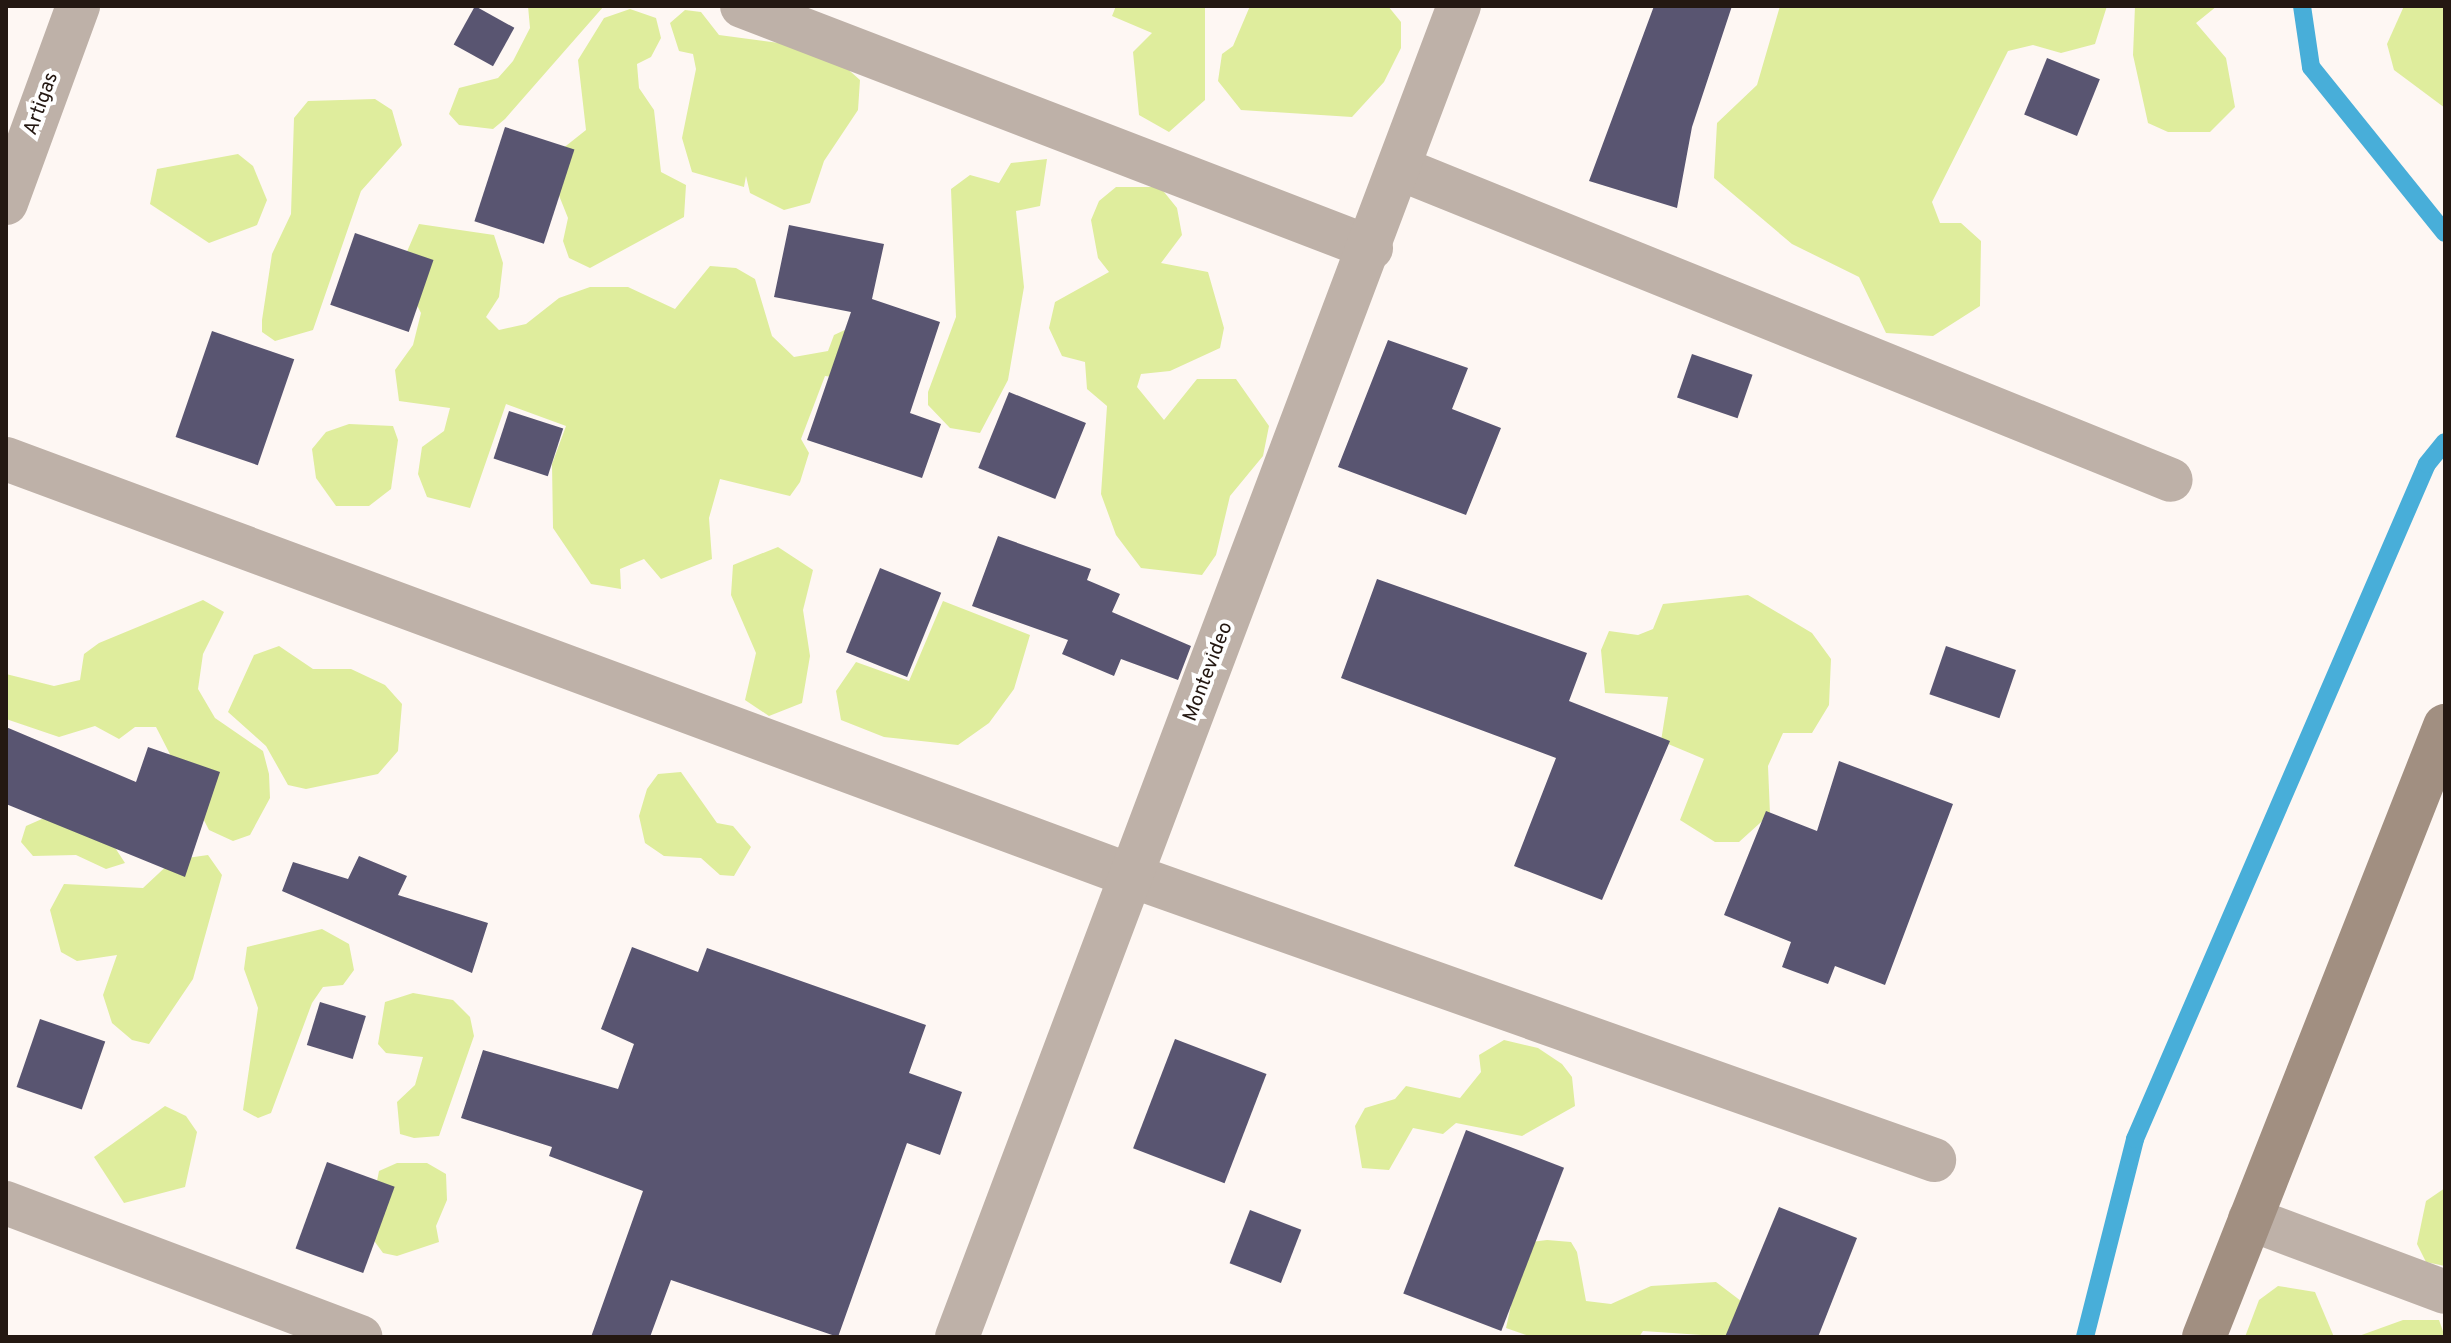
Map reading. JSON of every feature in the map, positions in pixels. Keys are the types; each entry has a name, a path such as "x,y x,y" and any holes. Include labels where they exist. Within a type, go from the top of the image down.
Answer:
{"street":[{"name":"Artigas","path":"6,203 78,6"},
{"path":"742,6 1371,248"},
{"name":"Montevideo","path":"957,1337 1401,169 1459,6"},
{"path":"1401,169 2171,480"},
{"path":"6,459 1132,876 1934,1160"},
{"path":"2204,1337 2445,726"},
{"path":"6,1203 361,1337"},
{"path":"2250,1219 2445,1292"}],"green space":[{"path":"528,6 604,6 493,129 459,125 449,114 459,88 498,78 513,61 530,28"},
{"path":"1116,6 1205,6 1205,100 1169,132 1139,115 1133,52 1152,33 1112,16"},
{"path":"1250,6 1388,6 1401,22 1401,48 1384,82 1352,117 1241,110 1218,81 1222,54 1233,46"},
{"path":"1780,6 2107,6 2095,44 2061,53 2033,45 2008,51 1932,202 1940,223 1961,223 1981,241 1980,306 1933,336 1886,333 1859,277 1792,244 1714,178 1717,123 1757,85"},
{"path":"2135,6 2217,6 2196,23 2226,58 2235,107 2210,132 2168,132 2148,123 2133,55"},
{"path":"2404,6 2445,6 2445,108 2394,70 2387,44"},
{"path":"630,9 656,18 661,38 651,57 637,64 639,88 654,110 661,172 686,185 684,217 590,268 569,258 563,241 568,218 554,183 557,153 586,130 578,60 604,18"},
{"path":"685,10 701,12 719,35 825,49 860,80 858,110 824,161 810,203 784,210 750,193 746,176 744,187 692,172 682,138 696,69 693,54 679,51 670,23"},
{"path":"375,99 392,110 402,145 361,191 313,330 275,341 262,332 262,320 272,254 291,214 294,118 308,101"},
{"path":"238,154 253,166 267,200 257,225 209,243 150,204 157,169"},
{"path":"1047,159 1040,206 1016,211 1024,287 1008,380 980,433 950,428 928,405 928,392 956,317 951,189 970,175 999,183 1011,163"},
{"path":"1116,187 1160,187 1177,208 1182,235 1161,263 1208,272 1224,328 1220,348 1170,371 1141,374 1137,387 1164,420 1197,379 1236,379 1269,426 1263,456 1230,496 1216,555 1202,575 1141,568 1116,535 1101,494 1107,406 1087,389 1085,362 1062,356 1049,328 1055,302 1109,272 1098,258 1091,220 1099,201"},
{"path":"419,224 494,235 503,263 499,297 486,317 499,330 526,324 559,298 590,287 628,287 675,309 710,266 736,268 755,279 772,336 794,357 828,351 834,335 860,323 848,379 825,376 801,439 809,453 800,482 790,496 720,479 709,518 712,559 661,579 644,559 620,569 621,589 591,584 553,528 552,464 566,426 506,404 470,508 427,497 418,474 422,447 444,431 450,408 399,401 395,370 413,345 421,313 399,270"},
{"path":"349,424 393,426 398,440 391,489 369,506 336,506 316,478 312,449 326,432"},
{"path":"778,547 813,570 803,610 810,656 802,703 769,716 745,700 756,653 731,595 733,565"},
{"path":"1748,595 1812,633 1831,659 1829,705 1812,733 1783,733 1768,766 1770,814 1739,842 1715,842 1680,820 1704,759 1661,741 1668,697 1605,693 1601,650 1609,631 1638,635 1653,629 1663,604"},
{"path":"203,600 224,612 203,654 198,689 215,718 263,751 269,774 270,798 250,835 233,841 209,830 156,727 135,727 119,739 95,726 59,737 6,719 6,674 54,686 80,680 84,654 99,643"},
{"path":"943,601 1030,635 1014,689 989,723 958,745 884,737 841,720 836,691 856,662 909,681"},
{"path":"279,646 313,669 351,669 385,685 402,704 398,751 378,774 306,789 288,785 266,746 228,712 254,655"},
{"path":"681,772 717,823 733,826 751,847 734,876 720,875 701,858 664,856 645,843 639,816 647,789 658,774"},
{"path":"60,811 97,820 125,863 106,869 76,855 33,856 21,842 26,826"},
{"path":"208,855 222,875 193,979 149,1044 132,1040 112,1023 103,995 117,955 77,961 61,952 50,910 64,884 143,888 173,860"},
{"path":"322,929 349,944 354,970 343,985 323,987 312,1003 271,1113 258,1118 243,1110 258,1008 244,969 247,947"},
{"path":"413,993 453,1000 470,1017 474,1036 439,1136 414,1138 400,1134 397,1102 415,1085 423,1057 386,1053 378,1044 385,1002"},
{"path":"1504,1040 1538,1048 1562,1064 1572,1077 1575,1106 1522,1136 1456,1123 1443,1134 1413,1128 1389,1170 1362,1168 1355,1126 1365,1108 1395,1099 1406,1086 1460,1098 1481,1072 1479,1055"},
{"path":"165,1106 186,1116 197,1132 185,1187 124,1203 94,1157"},
{"path":"397,1163 427,1163 446,1174 447,1200 436,1226 439,1242 397,1256 383,1253 367,1231 379,1171"},
{"path":"2445,1188 2445,1266 2426,1262 2417,1244 2426,1201"},
{"path":"1531,1242 1571,1242 1577,1252 1586,1301 1611,1304 1651,1286 1716,1282 1741,1301 1731,1337 1643,1331 1639,1337 1532,1337 1506,1328 1521,1260"},
{"path":"2278,1286 2315,1292 2334,1337 2245,1337 2259,1300"},
{"path":"2403,1320 2439,1320 2445,1337 2356,1337"}],"building":[{"path":"475,6 514,28 493,66 454,44"},
{"path":"1654,6 1732,6 1692,127 1677,208 1589,181"},
{"path":"2047,58 2100,79 2077,136 2024,115"},
{"path":"505,127 574,150 544,244 474,221"},
{"path":"789,225 884,244 872,299 940,322 910,413 941,424 922,478 807,440 851,312 774,297"},
{"path":"355,233 433,260 409,332 330,305"},
{"path":"212,331 294,359 258,465 176,437"},
{"path":"1388,340 1468,368 1452,409 1501,428 1466,515 1338,467"},
{"path":"1692,354 1753,375 1738,418 1677,397"},
{"path":"1009,392 1086,423 1055,499 978,468"},
{"path":"509,411 563,429 548,476 494,459"},
{"path":"998,536 1091,569 1087,580 1120,594 1112,612 1191,646 1178,680 1121,659 1114,676 1062,654 1068,640 972,606"},
{"path":"880,568 941,593 907,677 846,652"},
{"path":"1377,579 1587,653 1569,701 1670,741 1602,900 1514,866 1556,758 1341,678"},
{"path":"1946,646 2016,670 1999,718 1929,694"},
{"path":"6,727 136,782 148,747 220,772 185,877 6,804"},
{"path":"1839,761 1953,804 1885,985 1835,966 1828,984 1782,967 1791,942 1724,915 1766,811 1817,831"},
{"path":"359,856 407,876 398,895 488,923 472,973 282,891 293,862 348,879"},
{"path":"632,947 698,972 707,948 926,1025 909,1073 962,1092 940,1155 907,1143 838,1337 671,1280 650,1337 591,1337 643,1191 549,1156 552,1147 461,1118 483,1050 618,1089 634,1044 601,1029"},
{"path":"320,1002 366,1016 353,1059 307,1045"},
{"path":"40,1019 105,1041 82,1110 17,1087"},
{"path":"1175,1039 1266,1074 1225,1183 1133,1148"},
{"path":"1466,1130 1564,1168 1501,1331 1403,1293"},
{"path":"327,1162 395,1187 363,1273 296,1248"},
{"path":"1779,1207 1857,1238 1818,1337 1725,1337"},
{"path":"1250,1210 1301,1230 1281,1283 1230,1263"}],"waterway":[{"path":"2302,6 2311,67 2445,233"},
{"path":"2085,1337 2135,1139 2427,464 2445,442"}]}
